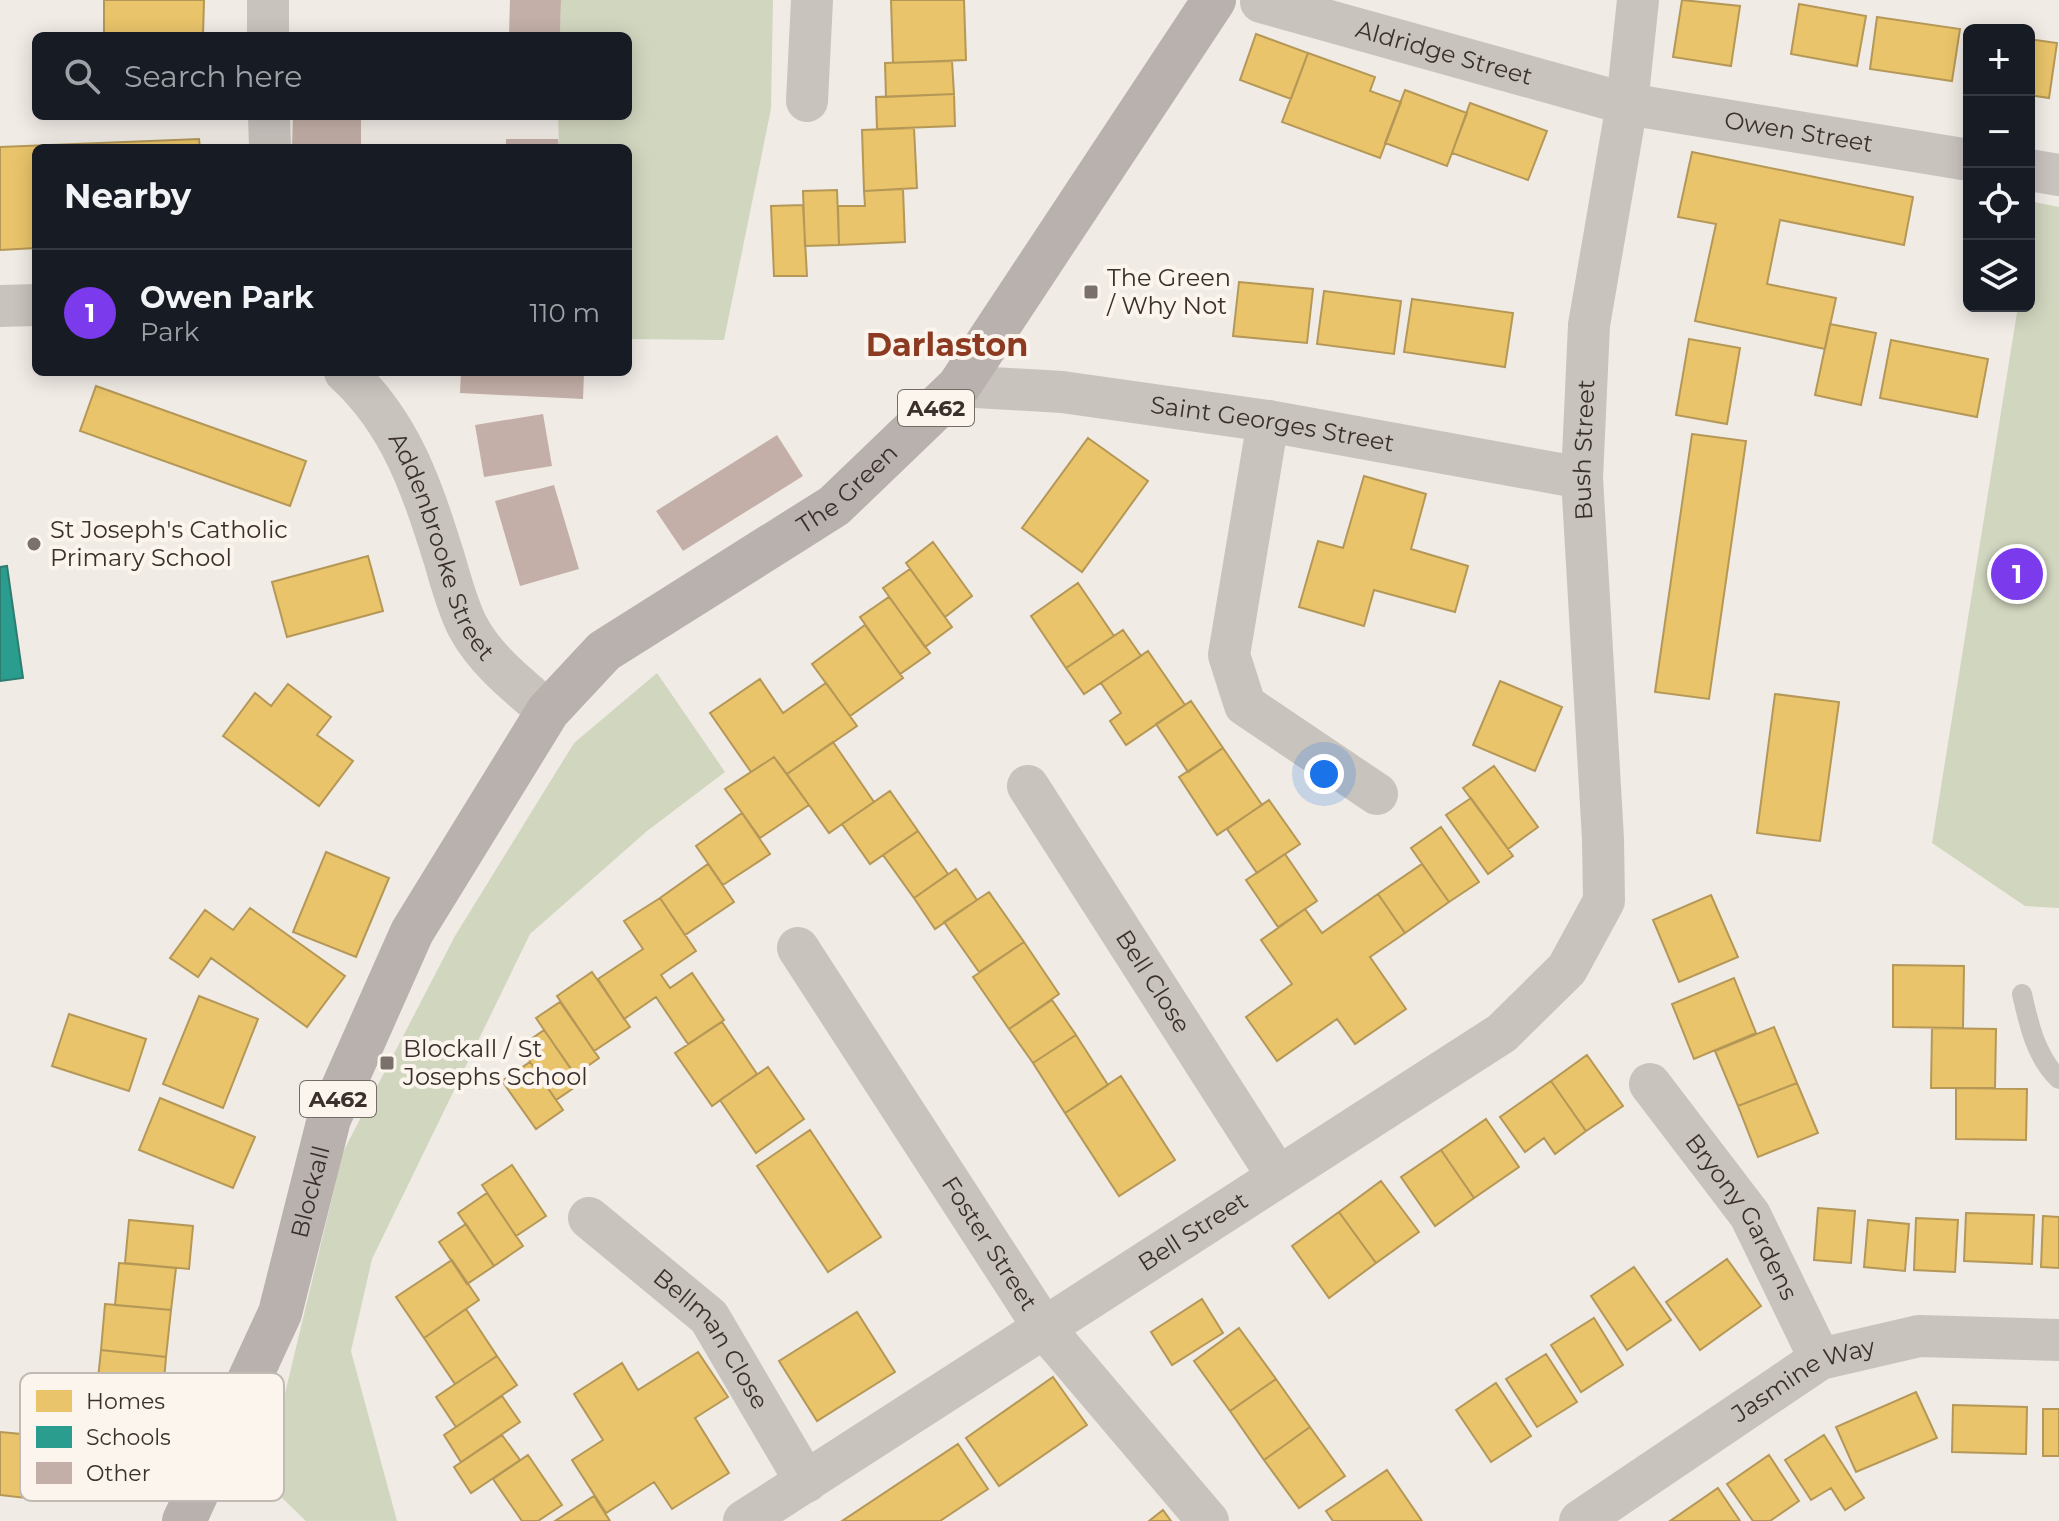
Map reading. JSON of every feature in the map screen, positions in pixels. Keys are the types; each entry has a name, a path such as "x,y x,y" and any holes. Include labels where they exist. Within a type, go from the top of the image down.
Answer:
{"main road":[{"name":"The Green","path":"548,711 604,651 834,506 959,386 1214,0"},
{"name":"Blockall","path":"252,1373 280,1313 329,1119 412,932 548,711"}],"street":[{"path":"268,0 268,32"},
{"path":"807,101 812,0"},
{"name":"Bush Street","path":"1604,901 1582,478 1589,325 1627,104 1638,0"},
{"name":"Aldridge Street","path":"1261,2 1627,104"},
{"name":"Owen Street","path":"1627,104 1963,159"},
{"path":"269,120 270,144"},
{"path":"2035,171 2059,175"},
{"path":"0,306 32,305"},
{"name":"Addenbrooke Street","path":"349,376 390,425 419,480 469,630 505,673 548,711"},
{"name":"Saint Georges Street","path":"959,386 1062,392 1268,421 1582,478"},
{"path":"1268,421 1229,655 1245,705 1377,794"},
{"name":"Bell Close","path":"1028,786 1278,1177"},
{"name":"Bell Street","path":"744,1521 1502,1033 1567,969 1604,901"},
{"name":"Foster Street","path":"798,948 1044,1328 1208,1521"},
{"name":"Bryony Gardens","path":"1650,1084 1750,1215 1820,1359"},
{"name":"Bellman Close","path":"589,1218 709,1317 806,1482"},
{"name":"Jasmine Way","path":"1580,1521 1820,1359 1919,1336 2059,1340"}],"lane":[{"path":"2022,994 2032,1037 2051,1071 2059,1079"}],"green space":[{"path":"561,0 773,0 771,109 724,340 632,339 632,144 559,144 558,120 632,120 632,32 560,32"},
{"path":"2035,202 2059,207 2059,908 2025,906 1932,843 2017,312 2035,312"},
{"path":"657,673 725,772 647,831 530,934 372,1259 351,1351 397,1521 306,1521 284,1500 284,1398 343,1152 455,936 574,743"}],"building: Homes":[{"path":"104,0 204,0 203,32 104,32"},
{"path":"891,0 964,0 966,60 893,63"},
{"path":"1682,0 1740,6 1731,66 1673,57"},
{"path":"1799,4 1866,16 1857,66 1791,54"},
{"path":"1877,17 1960,29 1952,81 1870,69"},
{"path":"1256,34 1308,53 1291,99 1240,80"},
{"path":"2035,40 2057,43 2049,98 2035,96"},
{"path":"1308,53 1375,77 1370,91 1401,102 1380,158 1282,122"},
{"path":"952,61 954,94 886,97 885,63"},
{"path":"1405,90 1467,113 1447,166 1385,143"},
{"path":"954,94 955,126 877,129 876,97"},
{"path":"1470,103 1547,131 1528,180 1452,153"},
{"path":"914,128 917,188 864,191 862,130"},
{"path":"199,139 200,144 75,144"},
{"path":"32,146 32,248 0,250 0,147"},
{"path":"1692,152 1913,197 1904,245 1780,220 1767,284 1836,298 1825,349 1695,321 1716,224 1678,217"},
{"path":"903,189 905,242 839,245 838,206 865,206 864,191"},
{"path":"837,190 839,245 805,246 803,191"},
{"path":"803,205 807,276 774,276 771,206"},
{"path":"1239,282 1313,289 1307,343 1233,336"},
{"path":"1324,291 1401,301 1394,354 1317,344"},
{"path":"1412,299 1513,313 1505,367 1404,352"},
{"path":"1830,324 1876,333 1861,405 1815,395"},
{"path":"1689,339 1740,348 1727,424 1676,415"},
{"path":"1891,340 1988,359 1977,417 1880,398"},
{"path":"96,386 306,461 290,506 80,431"},
{"path":"1692,434 1746,441 1709,699 1655,692"},
{"path":"1088,438 1148,481 1082,572 1022,528"},
{"path":"1364,476 1426,494 1411,549 1468,566 1455,612 1374,590 1364,626 1299,607 1318,541 1343,548"},
{"path":"933,542 972,596 945,617 906,563"},
{"path":"368,556 383,611 287,637 272,582"},
{"path":"910,569 952,627 925,647 883,588"},
{"path":"1078,583 1114,636 1066,668 1031,616"},
{"path":"889,597 930,653 900,674 860,617"},
{"path":"865,625 903,678 850,716 812,664"},
{"path":"1123,630 1141,656 1084,694 1066,668"},
{"path":"1148,651 1185,705 1126,745 1110,721 1121,713 1101,683"},
{"path":"760,679 783,713 826,683 857,726 787,774 774,757 751,772 710,713"},
{"path":"1500,681 1562,707 1535,771 1473,745"},
{"path":"288,684 331,717 317,735 353,761 319,806 223,736 255,693 271,706"},
{"path":"1775,694 1839,702 1820,841 1757,833"},
{"path":"1191,701 1223,748 1188,772 1156,724"},
{"path":"833,742 874,802 829,833 787,774"},
{"path":"1223,748 1262,805 1217,835 1179,777"},
{"path":"774,757 809,805 760,838 725,789"},
{"path":"1494,766 1538,827 1508,849 1463,788"},
{"path":"890,791 918,831 870,864 842,824"},
{"path":"1471,798 1513,856 1488,874 1446,815"},
{"path":"1269,800 1300,844 1257,873 1227,829"},
{"path":"742,813 770,854 723,885 696,846"},
{"path":"1441,827 1479,882 1449,902 1411,848"},
{"path":"918,831 948,874 914,898 883,855"},
{"path":"326,852 389,878 356,957 293,932"},
{"path":"1285,854 1317,901 1278,927 1246,880"},
{"path":"708,864 734,902 685,935 660,898"},
{"path":"1422,864 1449,902 1405,933 1378,894"},
{"path":"956,869 977,900 935,929 914,898"},
{"path":"989,892 1024,942 979,972 944,922"},
{"path":"1378,894 1405,933 1370,957 1406,1009 1355,1044 1337,1019 1277,1061 1246,1017 1292,984 1261,940 1305,909 1322,933"},
{"path":"1711,895 1738,957 1679,982 1653,920"},
{"path":"660,898 696,951 661,975 670,988 692,973 724,1020 688,1044 656,997 624,1019 598,979 643,949 624,921"},
{"path":"250,908 345,976 307,1027 211,958 198,977 170,958 205,910 233,930"},
{"path":"1024,942 1059,994 1009,1029 973,977"},
{"path":"1893,965 1964,966 1963,1028 1893,1027"},
{"path":"592,972 630,1027 594,1051 557,996"},
{"path":"1734,978 1756,1033 1694,1059 1672,1004"},
{"path":"199,996 258,1019 223,1108 163,1084"},
{"path":"1052,1000 1076,1035 1033,1063 1009,1029"},
{"path":"560,1002 599,1058 575,1075 536,1018"},
{"path":"69,1014 146,1039 129,1091 52,1066"},
{"path":"722,1022 757,1074 712,1106 675,1053"},
{"path":"1774,1027 1797,1083 1738,1106 1715,1051"},
{"path":"1932,1028 1996,1029 1995,1088 1931,1088"},
{"path":"544,1030 581,1083 556,1100 520,1047"},
{"path":"1076,1035 1108,1085 1065,1113 1033,1063"},
{"path":"1587,1055 1623,1106 1586,1131 1551,1081"},
{"path":"530,1062 563,1110 536,1129 502,1081"},
{"path":"768,1067 804,1119 756,1153 720,1100"},
{"path":"1121,1076 1175,1160 1119,1196 1065,1113"},
{"path":"1551,1081 1586,1131 1555,1154 1544,1138 1525,1152 1500,1117"},
{"path":"1797,1083 1818,1133 1758,1157 1738,1106"},
{"path":"1956,1088 2027,1089 2026,1140 1956,1139"},
{"path":"160,1098 255,1137 233,1188 139,1150"},
{"path":"1486,1119 1519,1167 1474,1198 1441,1150"},
{"path":"810,1130 881,1237 828,1272 757,1166"},
{"path":"1441,1150 1474,1198 1435,1226 1401,1177"},
{"path":"512,1165 546,1216 516,1236 482,1185"},
{"path":"1381,1181 1419,1232 1376,1263 1339,1212"},
{"path":"487,1193 523,1246 494,1266 458,1213"},
{"path":"1818,1208 1855,1211 1851,1263 1814,1260"},
{"path":"1339,1212 1376,1263 1329,1298 1292,1246"},
{"path":"1966,1213 2034,1215 2032,1264 1964,1261"},
{"path":"2043,1216 2059,1217 2059,1268 2041,1267"},
{"path":"1916,1218 1958,1220 1955,1272 1914,1270"},
{"path":"129,1220 193,1226 189,1269 125,1263"},
{"path":"1868,1220 1909,1224 1905,1271 1864,1267"},
{"path":"466,1224 494,1266 467,1284 439,1242"},
{"path":"1727,1259 1761,1306 1700,1350 1666,1302"},
{"path":"452,1260 479,1300 424,1338 396,1297"},
{"path":"119,1263 176,1268 171,1310 115,1305"},
{"path":"1634,1267 1671,1320 1627,1350 1591,1296"},
{"path":"1202,1299 1223,1333 1172,1365 1151,1332"},
{"path":"105,1304 171,1310 166,1357 101,1350"},
{"path":"466,1309 497,1356 455,1384 424,1338"},
{"path":"857,1312 895,1372 817,1421 779,1361"},
{"path":"1594,1318 1623,1365 1581,1392 1551,1345"},
{"path":"1239,1328 1276,1379 1230,1411 1194,1361"},
{"path":"101,1350 166,1357 165,1373 99,1373"},
{"path":"698,1352 728,1397 695,1418 729,1473 672,1509 654,1482 606,1513 572,1460 603,1440 574,1394 622,1363 638,1390"},
{"path":"1546,1354 1577,1402 1537,1427 1506,1379"},
{"path":"497,1356 517,1385 456,1427 436,1397"},
{"path":"1053,1377 1087,1425 999,1486 966,1438"},
{"path":"1276,1379 1310,1427 1264,1460 1230,1411"},
{"path":"1496,1383 1531,1436 1491,1462 1456,1410"},
{"path":"1916,1392 1937,1438 1856,1472 1836,1427"},
{"path":"502,1396 520,1422 461,1462 444,1435"},
{"path":"1953,1405 2027,1407 2026,1454 1952,1452"},
{"path":"2043,1409 2059,1409 2059,1456 2043,1456"},
{"path":"1310,1427 1345,1476 1299,1508 1264,1460"},
{"path":"0,1432 20,1434 20,1497 0,1495"},
{"path":"502,1435 520,1460 471,1493 454,1467"},
{"path":"1824,1435 1864,1498 1845,1510 1831,1488 1811,1500 1785,1460"},
{"path":"958,1444 988,1489 940,1521 842,1521"},
{"path":"528,1455 562,1505 538,1521 522,1521 493,1479"},
{"path":"1769,1455 1799,1501 1770,1521 1753,1521 1727,1484"},
{"path":"1387,1470 1422,1521 1333,1521 1326,1511"},
{"path":"1718,1488 1740,1521 1670,1521"},
{"path":"594,1496 610,1521 555,1521"},
{"path":"1163,1510 1171,1521 1149,1521"}],"building: Schools":[{"path":"7,566 23,678 0,681 0,567"}],"building: Other":[{"path":"510,0 561,0 560,32 509,32"},
{"path":"293,120 361,120 361,144 292,144"},
{"path":"506,139 558,139 559,144 506,144"},
{"path":"461,376 584,376 583,399 460,393"},
{"path":"543,414 552,466 484,477 475,425"},
{"path":"777,435 803,476 683,551 656,511"},
{"path":"554,485 579,569 520,586 495,501"}],"place":[{"name":"The Green / Why Not","path":"1091,292"},
{"name":"St Joseph's Catholic Primary School","path":"34,544"},
{"name":"Owen Park","path":"2017,574"},
{"name":"Blockall / St Josephs School","path":"387,1063"}],"district":[{"name":"Darlaston","path":"947,345"}]}
